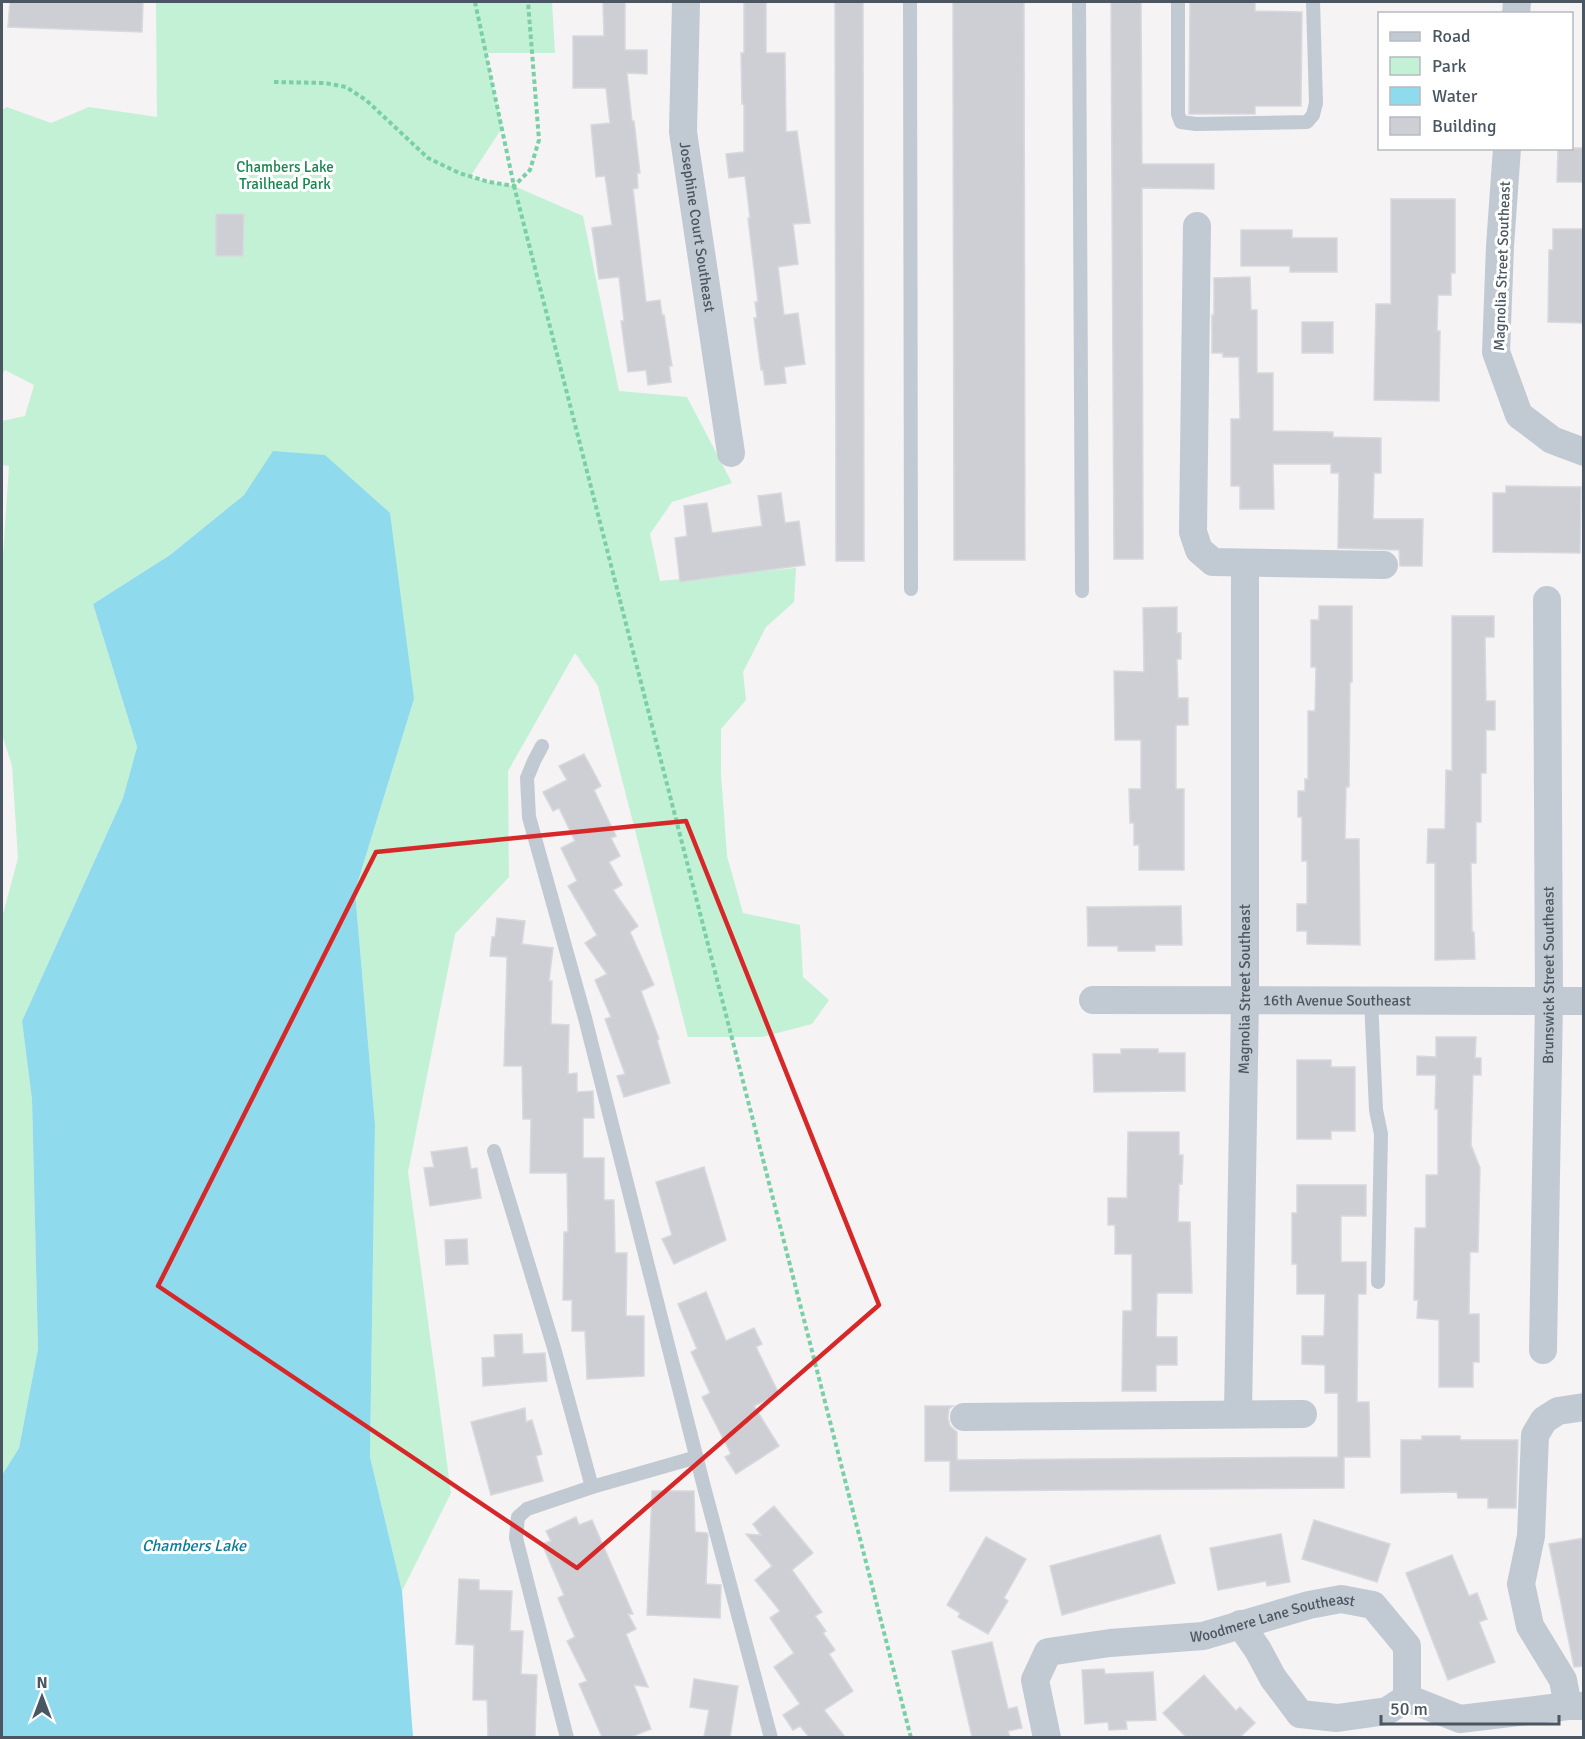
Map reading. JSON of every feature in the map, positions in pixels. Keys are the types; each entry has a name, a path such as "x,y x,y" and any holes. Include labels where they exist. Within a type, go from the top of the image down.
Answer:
{"street":[{"name":"Josephine Court Southeast","path":"686,2 683,132 731,453"},
{"name":"Magnolia Street Southeast","path":"1507,150 1496,352 1519,415 1552,440 1584,452"},
{"path":"1197,226 1193,532 1199,550 1213,562 1384,565"},
{"name":"Magnolia Street Southeast","path":"1238,1413 1245,1000 1245,564"},
{"name":"Brunswick Street Southeast","path":"1544,1350 1549,1001 1547,600"},
{"name":"16th Avenue Southeast","path":"1093,999 1584,1001"},
{"path":"1240,1624 1258,1650 1273,1678 1300,1714 1337,1718 1387,1711 1407,1698 1460,1719 1576,1706 1530,1626 1521,1584 1531,1536 1534,1435 1544,1420 1557,1411 1584,1407"},
{"path":"964,1417 1303,1414"},
{"name":"Woodmere Lane Southeast","path":"1047,1737 1035,1680 1048,1652 1110,1642 1203,1636 1309,1605 1341,1599 1373,1605 1407,1646 1407,1698"}],"lane":[{"path":"910,2 911,589"},
{"path":"1079,2 1082,591"},
{"path":"1178,2 1178,114 1181,122 1196,124 1307,122 1313,115 1316,103 1312,2"},
{"path":"542,746 527,778 530,817 585,1018 771,1737"},
{"path":"1371,1000 1376,1110 1381,1134 1378,1282"},
{"path":"494,1151 554,1348 592,1487"},
{"path":"567,1737 516,1538 518,1517 527,1509 592,1487 697,1457"}],"path":[{"path":"475,2 514,186 911,1737"},
{"path":"514,186 530,170 539,140 528,2"},
{"path":"274,82 325,83 346,87 366,100 428,158 459,173 489,182 514,186"}],"highlighted area":[{"path":"686,821 879,1305 577,1568 158,1286 376,852"}],"green space":[{"name":"Chambers Lake Trailhead Park","path":"156,2 552,2 555,53 486,53 502,128 470,177 514,186 583,216 619,391 687,397 732,483 672,502 650,534 660,581 796,568 794,602 766,627 743,672 746,700 721,729 721,774 727,856 743,913 800,925 803,977 829,1000 812,1024 762,1037 688,1037 598,686 575,653 508,771 509,877 455,934 408,1172 451,1493 402,1591 370,1457 375,1124 355,891 414,699 267,461 244,495 170,555 93,604 137,747 123,798 22,1021 32,1100 38,1349 19,1448 2,1475 2,918 18,858 12,766 2,734 2,572 9,466 2,465 2,421 25,416 34,385 5,370 2,376 2,110 7,107 51,123 89,107 157,117"}],"water":[{"name":"Chambers Lake","path":"273,451 325,455 390,513 414,699 355,891 375,1124 370,1457 402,1591 413,1737 2,1737 2,1475 19,1448 38,1349 32,1100 22,1021 123,798 137,747 93,604 170,555 244,495"}],"building":[{"path":"10,2 143,2 142,32 8,27"},
{"path":"603,2 625,2 625,50 647,50 647,74 627,73 640,173 637,173 638,188 633,189 646,302 660,300 672,366 669,366 671,382 648,385 646,370 628,372 621,321 624,321 619,277 599,279 592,228 612,225 605,176 596,177 591,125 610,123 606,88 573,88 573,36 604,36"},
{"path":"744,2 766,2 766,53 785,53 786,132 797,131 810,223 793,224 798,264 778,267 784,315 798,313 805,364 784,367 786,383 765,385 754,318 757,318 755,302 758,302 745,176 729,178 726,154 744,152 741,53 744,53"},
{"path":"835,2 863,2 864,561 836,561"},
{"path":"953,2 1024,2 1025,560 954,560"},
{"path":"1111,2 1141,2 1142,164 1214,164 1214,189 1142,188 1143,559 1114,559"},
{"path":"1190,2 1255,2 1255,11 1302,12 1301,106 1255,106 1255,114 1189,114"},
{"path":"1584,148 1584,182 1557,182 1558,150"},
{"path":"1391,199 1455,199 1455,273 1451,273 1451,295 1438,295 1439,401 1374,400 1376,304 1391,304"},
{"path":"216,214 244,214 243,256 216,256"},
{"path":"1553,229 1584,229 1584,323 1548,322 1549,250 1553,250"},
{"path":"1241,230 1292,230 1292,238 1337,238 1337,272 1290,272 1290,266 1241,266"},
{"path":"1250,277 1251,310 1257,310 1257,373 1273,373 1273,431 1333,432 1333,437 1381,438 1381,473 1374,473 1373,519 1423,519 1422,566 1400,566 1399,550 1338,548 1339,473 1331,473 1331,464 1273,464 1274,509 1240,509 1240,486 1231,486 1231,419 1240,419 1239,357 1223,357 1223,353 1212,353 1212,315 1214,315 1214,278"},
{"path":"1302,322 1333,322 1333,353 1302,353"},
{"path":"1506,486 1581,487 1580,553 1493,552 1493,493 1506,493"},
{"path":"781,493 785,523 799,521 805,565 680,582 675,538 687,536 684,506 707,503 712,533 762,526 758,496"},
{"path":"1319,606 1352,606 1349,787 1346,787 1345,839 1359,839 1360,945 1307,944 1307,931 1297,931 1297,904 1307,904 1307,861 1302,861 1302,817 1298,817 1298,791 1305,791 1305,779 1308,779 1308,711 1315,711 1316,667 1311,667 1311,620 1319,620"},
{"path":"1177,607 1177,633 1181,633 1181,659 1177,659 1178,698 1188,698 1188,725 1176,725 1176,789 1184,789 1184,870 1139,870 1139,845 1134,845 1134,823 1130,823 1129,789 1141,789 1141,740 1115,740 1114,671 1144,672 1143,608"},
{"path":"1452,616 1494,616 1494,637 1485,637 1486,701 1495,701 1495,730 1486,730 1486,773 1481,773 1481,822 1476,822 1476,863 1471,863 1472,932 1474,932 1475,959 1435,960 1435,863 1427,863 1428,829 1445,829 1446,770 1452,771"},
{"path":"584,754 601,786 594,790 616,836 611,838 620,856 609,862 622,885 613,890 638,926 630,932 654,985 641,991 659,1039 657,1040 670,1083 624,1097 617,1076 625,1074 605,1019 611,1017 595,980 607,974 585,943 597,935 568,886 577,881 561,848 575,841 559,808 553,811 543,792 567,780 559,766"},
{"path":"1181,906 1182,945 1155,945 1155,951 1118,951 1118,946 1088,946 1087,907"},
{"path":"497,918 525,921 522,944 553,948 549,981 552,981 551,1024 569,1025 568,1074 577,1073 577,1092 593,1091 594,1118 583,1118 583,1158 604,1158 604,1200 614,1200 615,1253 627,1253 626,1316 644,1316 644,1376 587,1379 585,1331 572,1331 572,1300 563,1300 564,1232 568,1232 567,1173 530,1173 531,1119 523,1119 522,1066 504,1066 507,957 490,956"},
{"path":"1436,1037 1476,1037 1475,1058 1481,1058 1481,1075 1473,1075 1471,1145 1480,1168 1478,1252 1470,1252 1469,1314 1479,1314 1479,1362 1473,1362 1473,1387 1439,1387 1439,1320 1417,1318 1418,1300 1414,1300 1415,1228 1426,1228 1426,1175 1438,1175 1436,1075 1417,1075 1417,1056 1436,1057"},
{"path":"1121,1049 1158,1049 1158,1053 1185,1053 1185,1091 1094,1092 1093,1054 1121,1054"},
{"path":"1297,1060 1331,1060 1331,1067 1355,1067 1355,1131 1331,1131 1331,1139 1297,1139"},
{"path":"1128,1132 1179,1132 1179,1155 1183,1155 1182,1184 1179,1184 1178,1222 1190,1222 1192,1293 1157,1293 1156,1337 1177,1337 1177,1365 1156,1365 1156,1391 1122,1391 1123,1311 1132,1311 1132,1254 1115,1254 1115,1225 1108,1225 1108,1198 1127,1198"},
{"path":"467,1147 471,1169 477,1168 481,1198 430,1206 424,1168 434,1167 431,1152"},
{"path":"704,1167 726,1240 674,1264 662,1239 672,1235 656,1182"},
{"path":"1297,1185 1366,1185 1366,1216 1341,1216 1341,1262 1366,1262 1366,1294 1358,1294 1357,1402 1369,1402 1370,1457 1344,1457 1344,1488 950,1491 950,1461 925,1461 925,1406 953,1406 949,1409 948,1418 950,1426 957,1432 957,1460 1338,1457 1338,1393 1325,1393 1325,1365 1302,1364 1302,1336 1324,1336 1325,1294 1297,1294 1297,1264 1292,1264 1292,1213 1297,1213"},
{"path":"467,1239 468,1264 446,1265 445,1240"},
{"path":"706,1292 726,1341 754,1328 762,1344 756,1347 779,1394 754,1406 779,1446 736,1474 725,1457 731,1454 702,1397 710,1393 691,1352 697,1349 678,1304"},
{"path":"522,1334 523,1354 545,1353 547,1381 483,1386 482,1358 495,1357 494,1335"},
{"path":"525,1408 526,1422 532,1420 542,1454 536,1456 543,1481 491,1495 471,1422"},
{"path":"1422,1436 1460,1436 1460,1440 1518,1440 1516,1508 1488,1508 1488,1498 1458,1498 1457,1492 1401,1493 1401,1440 1422,1440"},
{"path":"652,1491 694,1491 695,1532 708,1535 706,1584 721,1585 720,1618 647,1615"},
{"path":"774,1506 813,1553 792,1570 822,1612 815,1616 826,1631 823,1633 835,1650 829,1654 853,1691 824,1710 845,1737 809,1737 800,1726 793,1730 783,1715 800,1704 774,1667 794,1653 770,1618 780,1611 755,1580 772,1566 746,1534 761,1535 753,1524"},
{"path":"576,1517 579,1525 592,1520 633,1614 628,1614 636,1629 626,1634 648,1687 634,1685 651,1729 631,1737 602,1737 579,1684 587,1681 567,1641 575,1637 558,1598 564,1595 542,1544 551,1541 546,1531"},
{"path":"1314,1520 1390,1544 1377,1582 1302,1559"},
{"path":"1281,1534 1290,1582 1267,1586 1266,1581 1218,1590 1210,1548"},
{"path":"1160,1535 1175,1583 1062,1615 1050,1566"},
{"path":"986,1537 1026,1559 1004,1598 1008,1601 988,1634 958,1617 960,1613 947,1605"},
{"path":"1584,1538 1584,1666 1574,1667 1549,1544"},
{"path":"1452,1555 1469,1596 1477,1593 1487,1619 1479,1622 1495,1662 1448,1680 1406,1573"},
{"path":"459,1579 479,1580 479,1590 512,1591 510,1631 523,1631 521,1674 537,1675 535,1737 488,1737 487,1700 473,1700 474,1645 456,1644"},
{"path":"992,1642 1008,1709 1017,1707 1022,1728 1008,1731 1010,1737 972,1737 952,1651"},
{"path":"1104,1669 1105,1674 1153,1672 1156,1720 1126,1721 1127,1729 1109,1730 1108,1722 1085,1724 1082,1670"},
{"path":"1204,1675 1236,1711 1240,1707 1255,1723 1240,1737 1186,1737 1163,1713"},
{"path":"694,1679 738,1686 730,1737 704,1737 709,1710 690,1707"}]}
